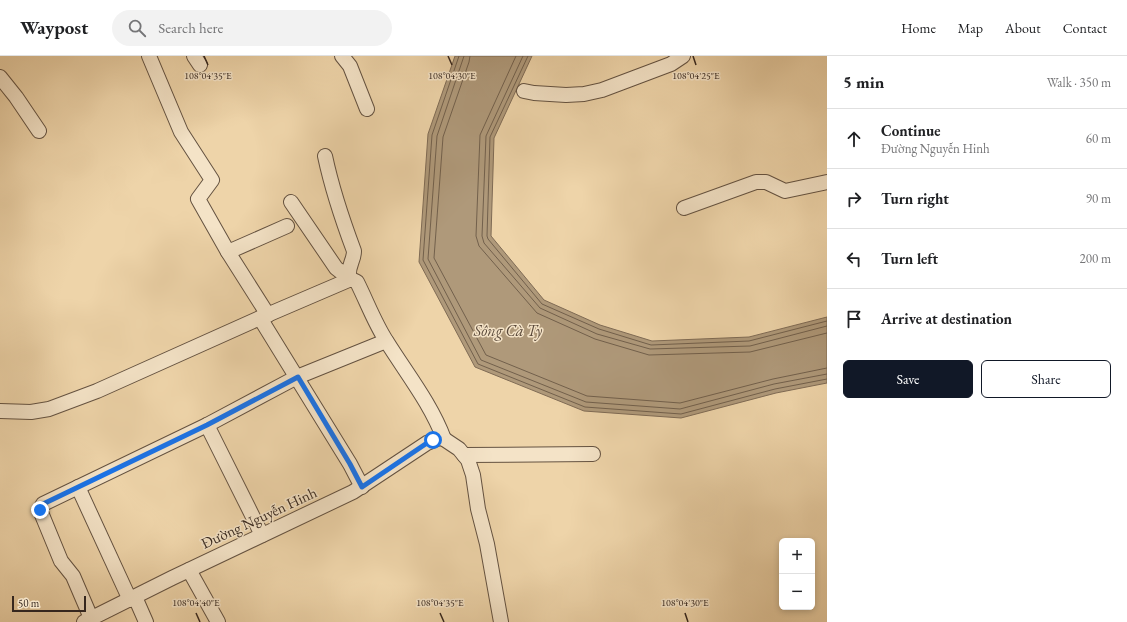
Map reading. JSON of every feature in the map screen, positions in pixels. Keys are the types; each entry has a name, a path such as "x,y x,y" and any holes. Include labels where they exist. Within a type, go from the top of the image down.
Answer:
{"street":[{"path":"149,56 181,132 212,180 198,199 362,487"},
{"path":"342,56 350,66 366,109"},
{"path":"524,91 534,93 584,94 602,90 671,64 683,56"},
{"path":"0,77 16,97 39,131"},
{"path":"0,411 31,412 49,408 97,391 264,316 348,276 354,251 342,218 325,156"},
{"path":"684,208 756,182 766,182 781,190 789,191 827,182"},
{"path":"291,202 336,268 357,282 386,341 415,384 434,416 444,439 459,449 468,460 473,475 478,509 487,544 501,622"},
{"path":"228,252 287,226"},
{"path":"88,620 73,576 61,561 40,510 43,504 207,425 298,377 386,341"},
{"path":"207,425 262,535"},
{"name":"Đường Nguyễn Hinh","path":"88,620 362,487 427,443 439,438 444,439"},
{"path":"464,455 593,454"},
{"path":"78,487 132,598 146,622"},
{"path":"189,570 218,622"}],"water":[{"name":"Sông Cà Ty","path":"455,56 532,56 494,138 491,236 544,300 600,325 652,341 749,337 827,317 827,383 776,393 681,418 584,411 475,367 419,262 428,134"}],"route":[{"path":"40,510 40,507 43,504 207,425 298,377 362,487 433,440"}]}
